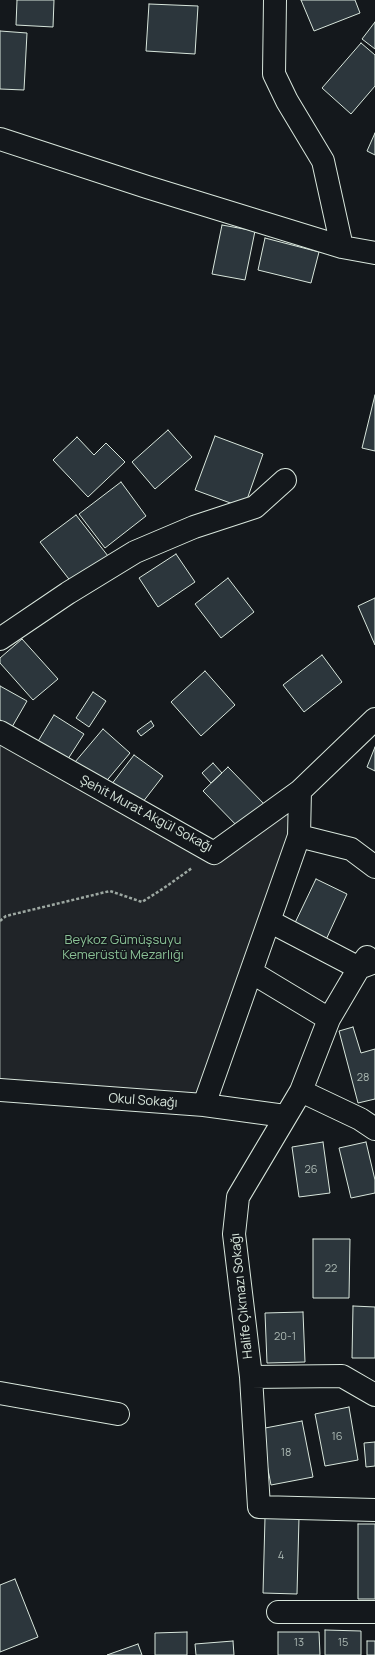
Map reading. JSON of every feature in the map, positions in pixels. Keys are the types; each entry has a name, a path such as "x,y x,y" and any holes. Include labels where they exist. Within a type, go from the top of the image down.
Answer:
{"street":[{"path":"275,0 274,74 287,101 322,161 342,247"},
{"path":"0,139 148,187 342,247 375,253"},
{"path":"0,640 68,594 135,552 194,527 255,507 285,480"},
{"name":"Şehit Murat Akgül Sokağı","path":"0,732 214,853 300,791 375,719"},
{"path":"204,1106 299,836 300,791"},
{"path":"299,836 350,849 375,866"},
{"path":"269,921 367,965"},
{"name":"Halife Çıkmazı Sokağı","path":"375,946 367,965 329,1019 301,1091 238,1197 234,1234 251,1377 259,1508 375,1510"},
{"path":"251,972 329,1019"},
{"name":"Okul Sokağı","path":"0,1090 204,1106 285,1116"},
{"path":"301,1091 375,1129"},
{"path":"251,1377 342,1376 375,1395"},
{"path":"0,1393 118,1414"},
{"path":"278,1612 375,1612"}],"path":[{"path":"0,921 6,916 110,891 142,902 214,853"}],"green space":[{"name":"Beykoz Gümüşsuyu Kemerüstü Mezarlığı","path":"0,738 215,857 295,807 293,836 199,1099 0,1085"}],"building":[{"path":"17,0 54,0 53,27 16,25"},
{"path":"301,0 355,0 360,13 314,31"},
{"path":"149,4 198,6 195,54 146,51"},
{"path":"375,22 375,49 362,39"},
{"path":"0,31 27,33 24,90 0,89"},
{"path":"361,43 375,55 375,86 351,114 322,88"},
{"path":"375,133 375,155 367,151"},
{"path":"222,225 255,231 245,280 212,274"},
{"path":"265,238 319,252 311,283 258,270"},
{"path":"375,395 375,451 362,448"},
{"path":"168,430 192,457 155,489 132,462"},
{"path":"215,436 263,454 244,508 195,490"},
{"path":"77,437 94,455 106,443 125,462 88,497 53,460"},
{"path":"121,482 146,516 105,548 79,514"},
{"path":"76,515 108,556 72,583 40,542"},
{"path":"176,554 195,582 158,607 139,578"},
{"path":"228,578 254,612 221,638 195,604"},
{"path":"375,598 375,645 358,606"},
{"path":"22,639 58,679 33,700 0,663 0,658"},
{"path":"322,655 342,682 304,712 283,685"},
{"path":"205,671 235,705 201,736 171,702"},
{"path":"0,686 27,701 12,727 0,720"},
{"path":"93,692 106,701 89,727 76,718"},
{"path":"54,715 84,734 66,762 37,743"},
{"path":"151,721 154,726 141,736 137,731"},
{"path":"103,729 130,753 103,785 75,762"},
{"path":"375,747 375,771 367,767"},
{"path":"134,755 163,776 139,807 111,785"},
{"path":"213,763 222,773 211,783 202,773"},
{"path":"228,767 267,807 242,831 203,791"},
{"path":"316,879 347,894 325,942 293,927"},
{"path":"353,1027 361,1053 375,1049 375,1099 358,1103 339,1031"},
{"path":"323,1142 330,1193 299,1197 292,1147"},
{"path":"366,1142 375,1180 375,1193 351,1198 339,1148"},
{"path":"313,1239 350,1239 349,1298 313,1298"},
{"path":"353,1306 375,1307 375,1358 352,1358"},
{"path":"303,1312 305,1362 267,1363 265,1313"},
{"path":"349,1407 358,1460 325,1466 315,1414"},
{"path":"302,1421 313,1477 271,1485 260,1429"},
{"path":"375,1442 375,1466 366,1467 364,1443"},
{"path":"265,1518 299,1518 297,1594 263,1593"},
{"path":"358,1524 375,1524 375,1599 358,1599"},
{"path":"15,1579 38,1637 0,1652 0,1585"},
{"path":"325,1630 361,1631 361,1655 325,1655"},
{"path":"187,1632 187,1655 155,1655 155,1633"},
{"path":"278,1632 319,1632 320,1655 278,1655"},
{"path":"233,1641 234,1655 196,1655 195,1644"},
{"path":"367,1641 375,1641 375,1655 367,1655"},
{"path":"138,1644 142,1655 107,1655"}]}
